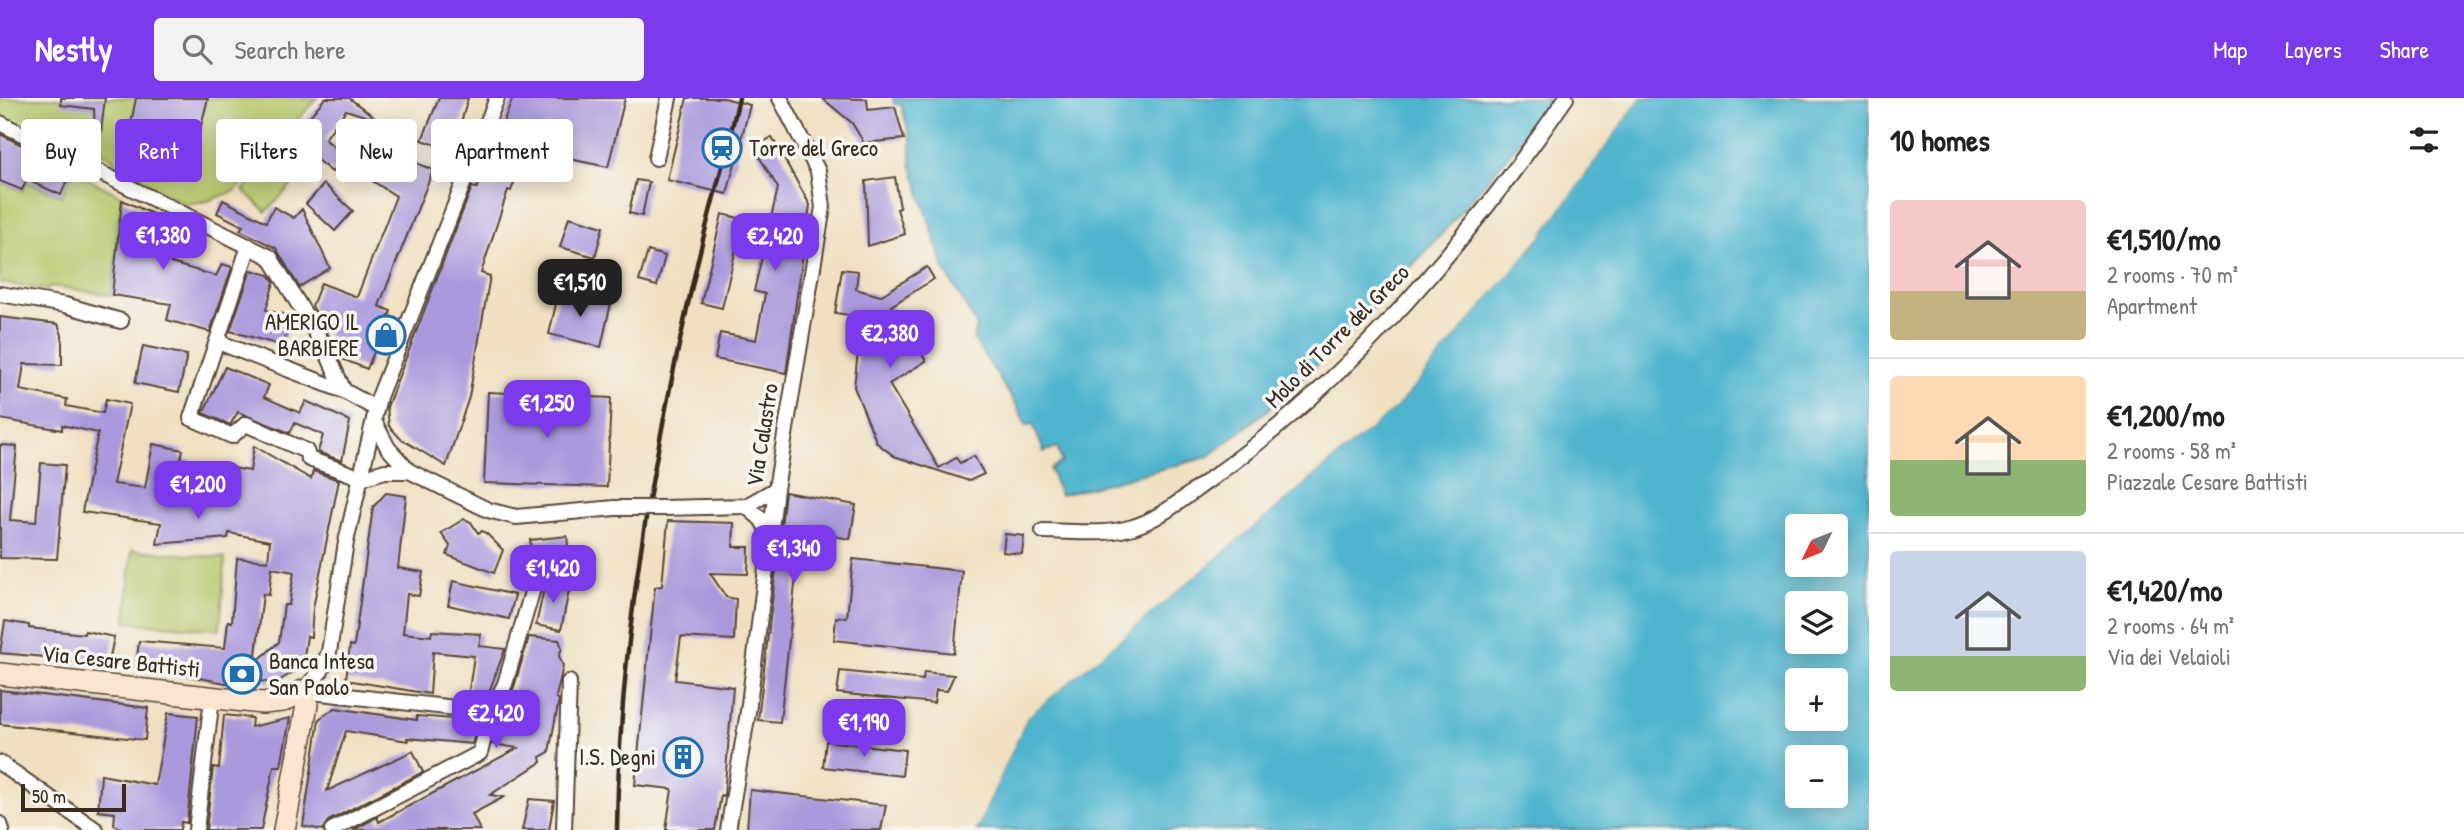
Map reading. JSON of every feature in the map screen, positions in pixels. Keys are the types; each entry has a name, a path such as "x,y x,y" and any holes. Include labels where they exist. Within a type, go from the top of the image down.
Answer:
{"street":[{"path":"303,691 321,671 329,652 346,542 375,415 497,98"},
{"path":"656,158 669,98"},
{"name":"Via Calastro","path":"728,830 748,712 776,489 823,208 818,171 780,98"},
{"name":"Molo di Torre del Greco","path":"1043,531 1109,532 1147,522 1287,421 1353,359 1434,270 1527,156 1566,98"},
{"path":"0,123 270,257 324,346 344,391"},
{"path":"248,246 191,418 232,436 246,424 306,451 309,459 325,467 362,478 385,471 409,471"},
{"path":"0,294 65,305 121,321"},
{"path":"218,342 344,391 375,415 388,448 409,471 488,510 516,517 615,508 746,506 776,489"},
{"path":"746,506 761,519 770,534"},
{"path":"332,830 480,753 491,712 505,684 537,575"},
{"name":"Via Cesare Battisti","path":"0,674 262,703 283,701 303,691"},
{"path":"564,830 569,682"},
{"path":"303,691 491,712"},
{"path":"284,830 307,705 303,691"},
{"path":"196,830 212,698"},
{"path":"0,763 96,830"},
{"path":"0,824 2,830"}],"green space":[{"path":"0,98 317,98 298,119 216,119 216,182 243,182 235,191 208,201 185,204 140,182 202,182 202,119 115,119 115,164 113,159 101,154 101,119 21,119 21,125 0,116"},
{"path":"0,182 22,191 27,182 62,196 68,182 94,182 122,196 112,295 51,286 47,290 0,283"},
{"path":"251,182 294,182 266,212 243,190"},
{"path":"132,550 225,558 220,630 126,622"}],"water":[{"path":"893,98 1549,98 1517,145 1440,236 1339,344 1275,404 1208,457 1060,495 1050,469 1062,462 1057,447 1044,452 1033,424 1026,426 1017,406 973,338 977,326 944,268 911,163 911,140 901,104 894,104"},
{"path":"1640,98 1869,98 1869,830 976,830 1027,717 1396,407 1542,235"}],"pier":[{"path":"1636,98 1640,98 1542,235 1396,407 1027,717 976,830 972,830 1024,715 1393,405 1540,233"}],"building":[{"path":"61,98 105,98 101,132 101,119 94,119 94,109 61,105"},
{"path":"136,98 208,98 202,123 202,119 132,119"},
{"path":"325,98 349,98 377,119 346,110 339,119 336,119 336,124 325,139 336,148 336,167 332,172 322,164 322,119 308,119"},
{"path":"439,98 468,98 462,119 431,119 431,143 422,140"},
{"path":"513,98 625,98 608,167 573,160 573,119 505,119"},
{"path":"687,98 724,98 750,105 727,194 667,180"},
{"path":"822,98 867,99 868,110 895,107 904,139 864,143 852,123"},
{"path":"0,134 21,145 21,182 26,182 22,190 0,181"},
{"path":"772,137 810,205 786,373 715,359 720,333 756,340 765,294 754,291 778,188 754,148"},
{"path":"417,163 431,169 379,306 391,311 367,369 342,359 312,306 321,283 357,297 396,196 374,182 417,182"},
{"path":"895,177 900,208 897,209 905,234 868,246 866,181"},
{"path":"636,180 649,182 642,216 629,213"},
{"path":"32,182 66,182 61,195"},
{"path":"479,182 514,182 511,191 508,190 481,273 490,276 469,397 446,466 401,439 389,426 387,407 472,187 477,188"},
{"path":"324,184 353,211 335,231 306,204"},
{"path":"122,200 159,217 159,225 174,226 171,263 216,276 222,264 232,267 210,332 167,320 171,304 112,295"},
{"path":"223,200 266,222 274,207 294,218 302,209 330,268 299,287 276,248 240,230 243,226 217,213"},
{"path":"722,214 743,219 722,308 701,303"},
{"path":"569,217 603,227 595,257 560,247"},
{"path":"648,251 665,256 657,286 639,281"},
{"path":"927,267 934,279 891,306 926,361 889,384 939,468 956,458 960,463 974,456 984,474 969,481 894,456 877,443 854,387 862,317 835,313 842,269 858,271 856,289 880,296"},
{"path":"251,270 269,275 274,282 266,310 291,316 283,346 230,331"},
{"path":"559,291 611,303 601,347 549,334"},
{"path":"0,317 58,324 62,335 62,365 24,364 20,390 67,399 66,406 103,413 106,399 130,404 113,484 145,488 153,444 183,450 181,459 250,471 254,446 311,479 313,471 339,480 313,608 311,637 307,636 303,664 274,684 253,679 252,688 136,666 139,641 225,648 228,621 232,622 237,558 268,561 270,541 229,533 228,538 157,544 161,523 82,512 98,433 62,425 62,430 0,419","holes":["272,568 294,572 289,605 284,605 279,642 255,663 263,594 269,595"]},
{"path":"143,346 187,355 179,392 135,383"},
{"path":"225,367 269,385 264,397 300,413 306,401 350,421 342,461 318,452 323,435 295,423 290,433 238,412 230,425 203,413"},
{"path":"488,392 611,398 607,487 484,483"},
{"path":"0,445 17,446 10,520 36,522 41,463 65,465 57,559 0,558"},
{"path":"785,492 856,505 850,539 801,530 780,722 758,720"},
{"path":"386,493 406,496 398,568 423,572 419,596 407,594 403,633 431,636 432,631 481,634 479,646 505,649 486,700 468,697 474,656 433,652 430,694 346,680 350,645 354,646 373,507"},
{"path":"464,519 471,522 478,533 482,531 487,534 503,550 494,573 447,555 450,546 441,533"},
{"path":"668,521 734,523 733,547 749,547 748,574 710,573 726,597 736,599 734,640 681,637 675,680 733,687 724,796 721,795 715,830 666,830 672,789 635,785 655,587 662,586"},
{"path":"1005,534 1024,536 1022,554 1003,552"},
{"path":"567,536 570,564 533,567 530,540"},
{"path":"853,559 962,571 954,653 834,640 836,617 847,618"},
{"path":"546,580 570,585 561,630 536,625"},
{"path":"453,581 515,595 509,619 448,605"},
{"path":"5,621 29,625 29,628 84,634 85,631 114,637 108,667 68,659 0,653"},
{"path":"529,637 559,640 562,648 559,656 563,666 556,697 559,700 549,752 540,757 541,762 490,795 504,797 472,814 480,830 353,830 377,817 379,822 518,748 492,744 498,724 514,713 505,706 514,687"},
{"path":"840,671 923,680 924,672 954,675 947,691 936,690 934,703 837,693"},
{"path":"0,690 148,708 145,740 0,724"},
{"path":"335,708 417,720 417,716 477,721 477,727 472,744 407,738 408,741 346,731 327,791 413,751 423,772 328,821 322,830 303,826 319,719"},
{"path":"168,713 198,716 187,823 181,822 180,830 125,830 114,825 115,813 98,811 101,775 155,785"},
{"path":"224,715 252,718 251,727 290,718 281,766 274,766 261,830 206,830 213,767 219,768"},
{"path":"826,741 905,750 902,776 823,767"},
{"path":"750,790 886,805 881,830 747,830"},
{"path":"529,799 554,801 549,830 522,830"}],"railway":[{"path":"617,830 624,689 631,619 652,480 695,273 739,98"}],"place":[{"name":"Torre del Greco","path":"722,148"},
{"name":"AMERIGO IL BARBIERE","path":"386,335"},
{"name":"Banca Intesa San Paolo","path":"242,674"},
{"name":"I.S. Degni","path":"683,757"}]}
